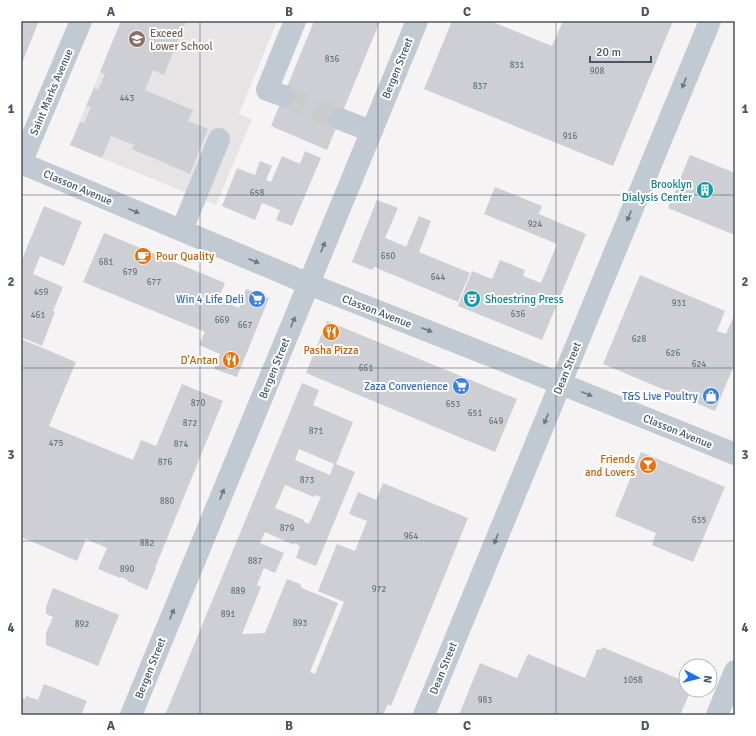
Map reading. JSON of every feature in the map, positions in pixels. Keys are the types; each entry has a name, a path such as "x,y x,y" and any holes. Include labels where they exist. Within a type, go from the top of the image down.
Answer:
{"street":[{"name":"Saint Marks Avenue","path":"21,163 81,21"},
{"path":"284,96 267,90 295,21"},
{"name":"Bergen Street","path":"131,715 417,21"},
{"name":"Dean Street","path":"424,715 710,21"},
{"path":"340,119 371,131"},
{"path":"182,230 219,139"},
{"name":"Classon Avenue","path":"21,163 309,284 735,454"},
{"path":"717,715 735,671"}],"shaded area":[{"path":"121,21 277,21 239,114 252,119 216,205 70,145"}],"building":[{"path":"21,21 39,21 21,65"},
{"path":"121,21 186,21 164,75 153,70 145,90 193,110 188,121 208,129 190,174 132,149 134,145 111,136 102,158 70,145 80,122 84,123 91,107 86,106 94,88 98,90 105,74 100,72"},
{"path":"314,21 380,21 327,150 271,126"},
{"path":"452,21 490,21 552,46 563,21 673,21 613,166 424,89"},
{"path":"305,151 321,158 292,226 276,220 280,210 262,203 255,220 222,206 237,168 255,175 260,161 272,166 266,180 271,182 282,156 300,164"},
{"name":"Brooklyn Dialysis Center","path":"690,155 735,173 735,235 668,208"},
{"path":"495,187 542,206 539,214 586,234 542,340 458,306 472,271 492,279 500,260 525,270 523,276 541,283 557,244 484,214","holes":["514,292 516,293 516,300 512,303 510,302"]},
{"path":"377,200 398,208 385,238 406,247 419,216 431,221 419,252 470,273 458,302 374,267 372,270 352,262"},
{"path":"44,206 82,222 64,266 40,256 33,274 63,287 53,311 55,312 42,346 21,337 21,262"},
{"path":"104,233 225,283 218,299 239,308 246,289 269,298 237,377 214,369 220,354 199,345 205,332 83,282"},
{"path":"640,275 725,311 717,331 726,334 735,313 735,363 715,411 603,364"},
{"path":"327,321 517,399 495,452 306,373"},
{"path":"21,339 76,362 49,426 133,460 141,440 156,446 182,384 223,401 147,590 121,577 120,578 98,569 107,548 86,539 77,561 21,537"},
{"path":"302,383 319,390 313,405 353,422 336,464 355,472 316,566 296,558 300,546 295,543 294,545 265,532 260,543 284,553 275,573 264,568 257,585 261,587 242,634 265,633 287,579 300,584 302,588 338,603 310,672 315,674 344,602 318,591 337,544 355,551 367,521 349,514 358,492 376,500 383,483 468,518 391,706 388,704 383,715 165,715","holes":["299,449 334,464 330,475 295,460","285,485 314,497 315,495 321,497 309,524 304,522 304,520 275,508"]},
{"path":"641,452 725,487 693,562 652,545 656,533 615,516"},
{"path":"53,588 119,615 98,666 46,645 46,633 53,617 46,614 46,607"},
{"path":"602,647 678,679 678,698 687,698 680,715 459,715 480,663 517,678 528,654 585,678 597,649 601,650"},
{"path":"44,684 87,701 81,715 21,715 21,698 25,699 26,696 38,700"}],"tunnel":[{"path":"284,96 340,119"}],"place":[{"name":"Exceed Lower School","path":"137,39"},
{"name":"Brooklyn Dialysis Center","path":"705,190"},
{"name":"Pour Quality","path":"143,256"},
{"name":"Win 4 Life Deli","path":"257,299"},
{"name":"Shoestring Press","path":"472,299"},
{"name":"Pasha Pizza","path":"331,332"},
{"name":"D'Antan","path":"231,360"},
{"name":"Zaza Convenience","path":"461,386"},
{"name":"T&S Live Poultry","path":"711,396"},
{"name":"Friends and Lovers","path":"648,465"}]}
